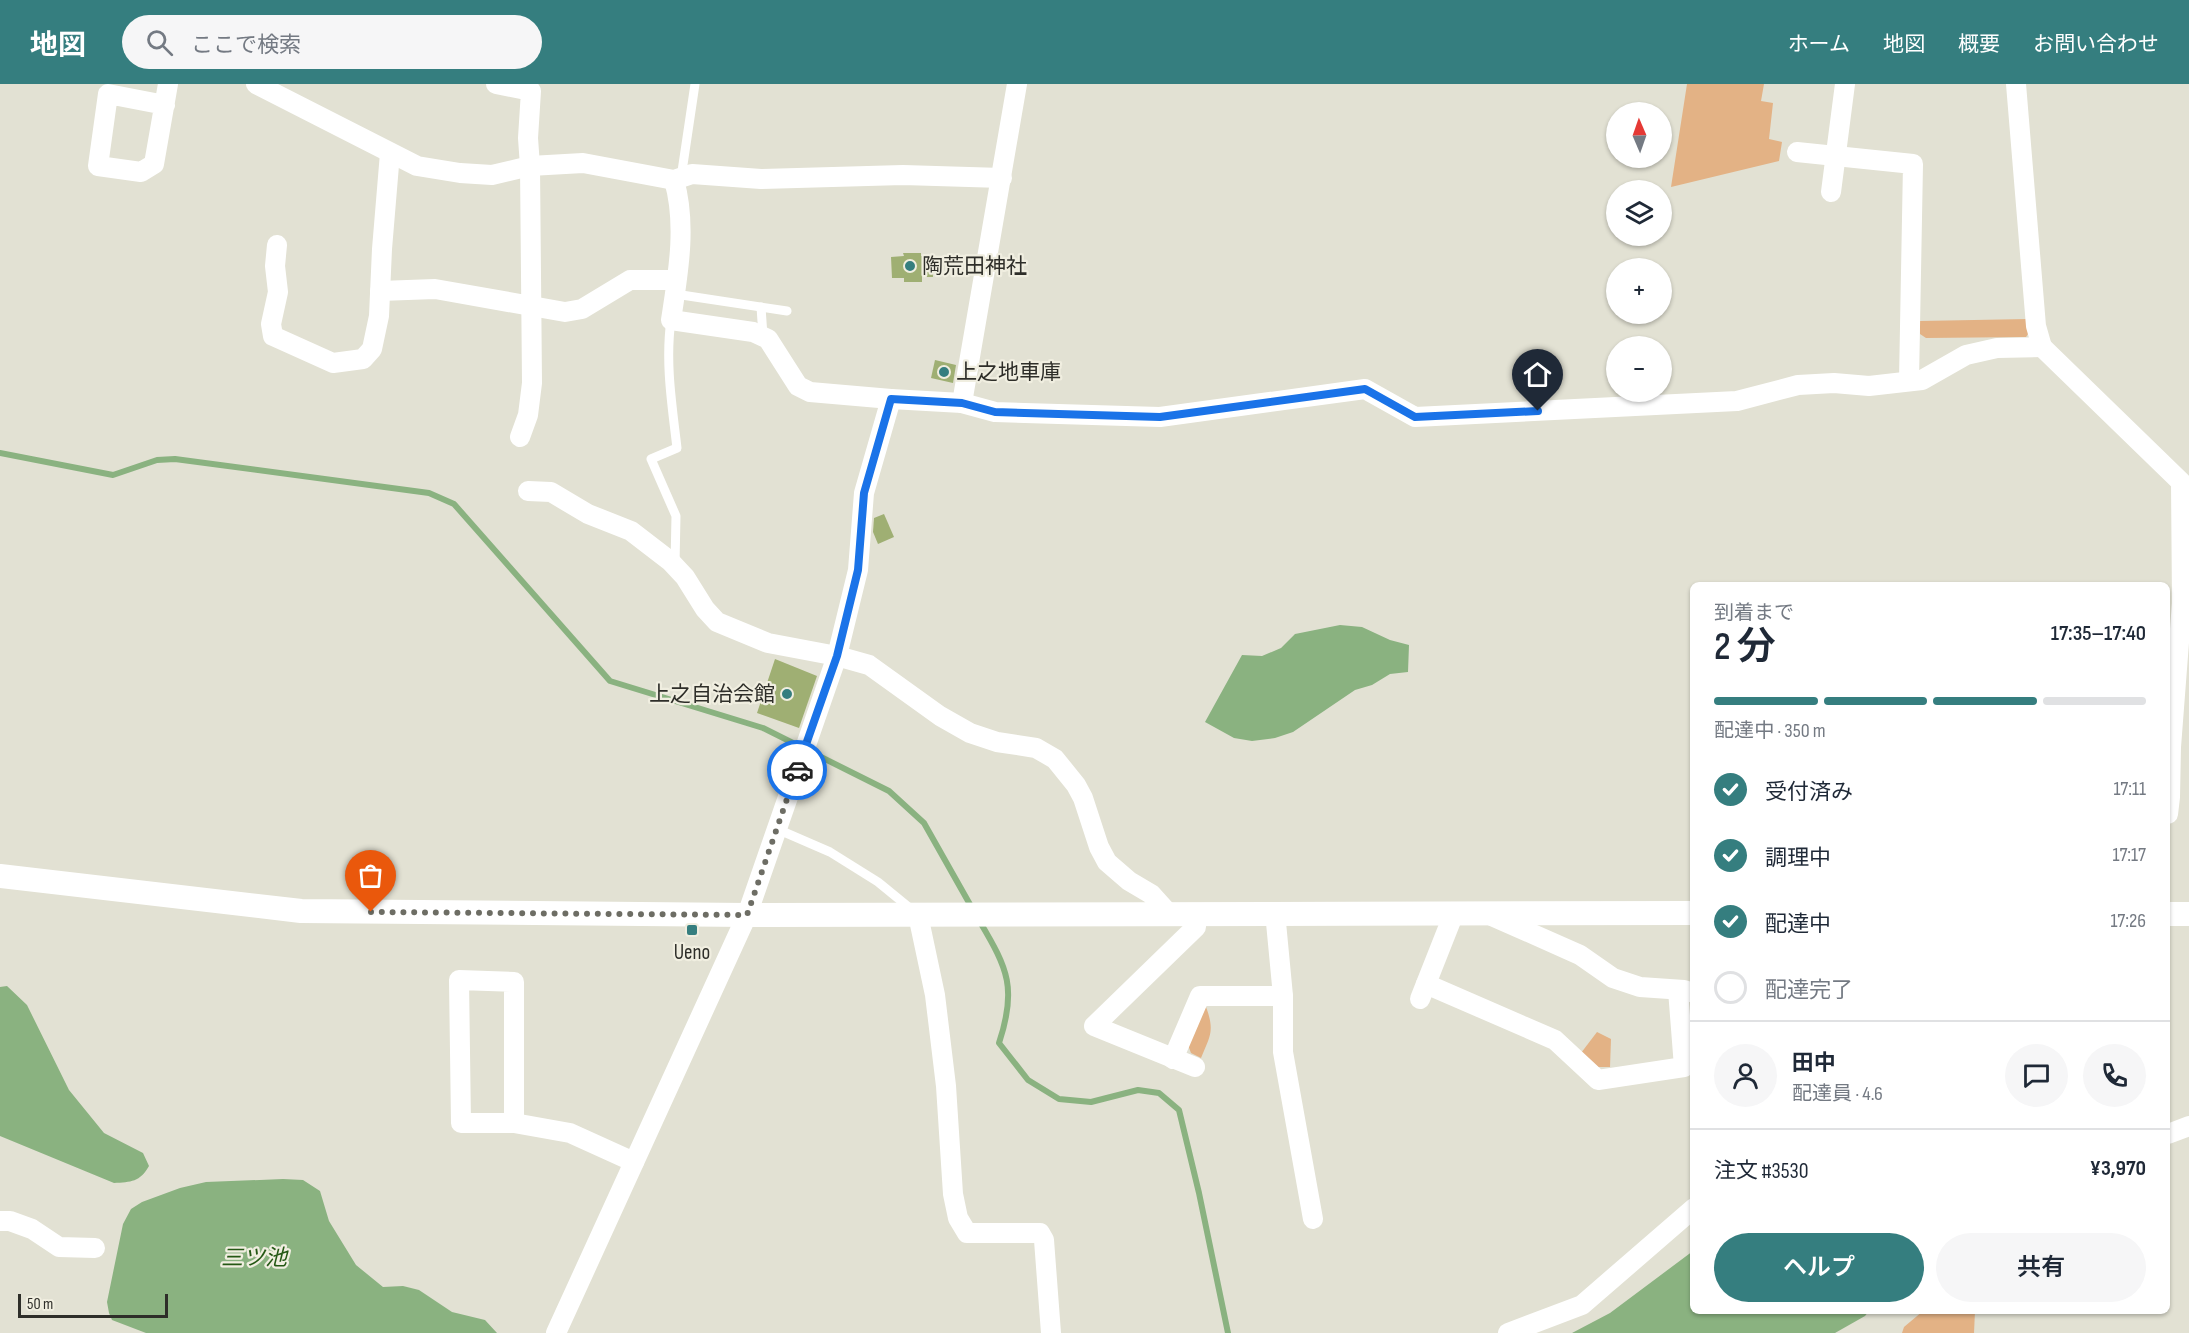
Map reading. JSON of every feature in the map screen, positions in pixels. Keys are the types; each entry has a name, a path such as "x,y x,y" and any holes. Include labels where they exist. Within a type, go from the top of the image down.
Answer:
{"street":[{"path":"165,105 108,94 98,165 141,172 154,164 165,105 168,84"},
{"path":"256,84 417,166 460,173 492,175 530,166 583,163 677,179 692,174 761,178 903,175 1002,178"},
{"path":"496,84 531,91 528,138 532,383 528,415 520,437"},
{"path":"962,403 1017,84"},
{"path":"1831,192 1845,84"},
{"path":"2016,84 2036,326 2042,347 2185,488 2185,565 2182,603 2184,639 2172,747 2170,796"},
{"path":"1797,152 1913,164 1909,381"},
{"path":"277,244 275,266 279,292 271,324 273,336 333,363 363,359 372,349 379,316 390,153"},
{"path":"677,179 681,220 670,320 753,332 763,336 768,339 798,386 810,392 962,403 995,412 1160,417 1365,389 1415,417 1737,401 1798,385 1834,383 1869,386 1922,380 1966,355 1997,348 2042,347"},
{"path":"380,291 435,289 565,312 582,309 630,280 675,287"},
{"path":"556,1333 747,915 837,656 858,570 864,493 891,399"},
{"path":"528,491 551,492 588,514 632,531 675,566 685,577 705,609 717,622 768,643 837,656 869,665 940,716 970,733 997,742 1036,748 1055,759 1079,791 1099,847 1107,862 1129,881 1151,894 1169,914"},
{"path":"0,876 301,911 747,915 1275,912 1690,913"},
{"path":"1275,912 1283,996 1283,1052 1313,1219"},
{"path":"1454,912 1423,992 1555,1040 1598,1080 1684,1067 1686,992 1640,987 1613,978 1580,955 1484,912"},
{"path":"1195,1067 1094,1026 1196,927 1196,914"},
{"path":"2170,914 2189,914"},
{"path":"918,915 935,995 946,1086 953,1194 958,1218 967,1233 1040,1233 1044,1240 1051,1333"},
{"path":"514,1123 514,982 459,980 461,1124 514,1123 570,1133 634,1162"},
{"path":"1173,1059 1200,996 1283,996"},
{"path":"2170,1133 2189,1126"},
{"path":"1508,1333 1582,1305 1690,1211"},
{"path":"0,1221 10,1221 32,1229 59,1247 94,1248"}],"lane":[{"path":"677,179 695,84"},
{"path":"675,287 787,311"},
{"path":"761,307 763,336"},
{"path":"670,320 668,341 670,388 677,448 651,459 676,516 675,566"},
{"path":"777,829 830,852 878,882 918,915"}],"shaded area":[{"path":"1687,84 1764,84 1761,101 1773,103 1769,139 1782,142 1779,161 1672,187"},
{"path":"2028,319 2030,331 2026,337 1926,338 1920,334 1920,321"},
{"path":"1206,1007 1211,1028 1201,1058 1191,1053 1188,1045"},
{"path":"1597,1032 1611,1039 1610,1067 1598,1067 1581,1053"},
{"path":"1919,1314 1975,1314 1974,1333 1902,1333 1904,1327"}],"water":[{"path":"1340,625 1362,627 1390,640 1409,645 1408,672 1390,674 1372,685 1355,690 1293,732 1275,738 1252,741 1234,738 1205,722 1242,655 1262,656 1281,648 1295,634"},
{"path":"7,986 27,1005 69,1090 104,1133 143,1153 149,1166 138,1178 114,1183 0,1136 0,987"},
{"name":"三ツ池","path":"303,1180 320,1191 329,1221 356,1265 383,1287 403,1286 419,1290 452,1312 485,1320 497,1333 146,1333 112,1320 107,1302 123,1224 131,1209 142,1202 180,1188 206,1182"},
{"path":"1690,1253 1690,1314 1867,1314 1835,1333 1572,1333 1610,1313"}],"building":[{"path":"903,253 932,255 933,277 922,277 922,282 904,282 904,278 892,278 891,257 904,256"},
{"name":"上之地車庫","path":"935,360 956,365 953,383 931,378"},
{"path":"884,514 894,537 878,544 873,532 874,518"},
{"name":"上之自治会館","path":"775,659 817,676 799,728 757,713"}],"waterway":[{"path":"0,453 113,475 157,460 175,459 429,493 454,504 610,681 763,728 889,791 924,823 972,908"},
{"path":"980,922 997,953 1007,980 1008,1008 999,1043 1028,1080 1059,1099 1091,1102 1138,1090 1159,1093 1179,1110 1228,1333"}],"way so far":[{"path":"371,912 747,915 797,770"}],"place":[{"name":"陶荒田神社","path":"910,266"},
{"name":"上之地車庫","path":"944,372"},
{"name":"上之自治会館","path":"787,694"},
{"name":"Ueno","path":"692,930"}],"route":[{"path":"797,770 837,656 858,570 864,493 891,399 962,403 995,412 1160,417 1365,389 1415,417 1538,411"}]}
